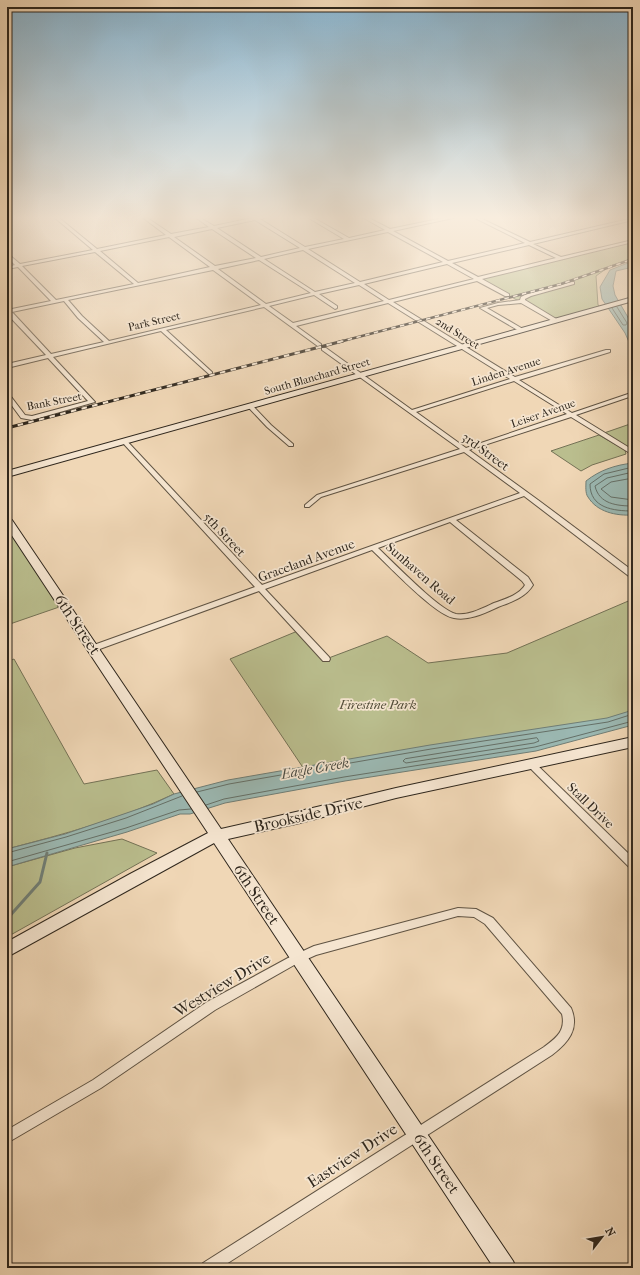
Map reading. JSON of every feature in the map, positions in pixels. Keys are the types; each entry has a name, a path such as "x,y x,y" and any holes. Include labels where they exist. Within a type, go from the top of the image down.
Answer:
{"street":[{"path":"30,276 55,302"},
{"path":"128,276 137,284"},
{"path":"8,312 173,276"},
{"path":"226,276 319,344"},
{"path":"288,276 335,307"},
{"name":"2nd Street","path":"349,276 633,453"},
{"name":"Park Street","path":"7,366 387,276"},
{"path":"474,276 507,295"},
{"path":"292,325 489,276"},
{"path":"522,301 523,298 529,295 572,283"},
{"path":"65,300 80,317 107,342"},
{"name":"South Blanchard Street","path":"7,474 631,300"},
{"path":"522,330 482,308 522,301 556,321"},
{"path":"8,312 49,356"},
{"path":"162,329 210,373"},
{"name":"3rd Street","path":"324,349 525,493 633,575"},
{"name":"Linden Avenue","path":"411,412 608,351"},
{"name":"Bank Street","path":"7,395 23,417 63,411 92,402 49,356"},
{"name":"Leiser Avenue","path":"308,506 318,496 630,395"},
{"path":"250,406 269,426 291,445"},
{"name":"5th Street","path":"124,441 326,659"},
{"name":"Graceland Avenue","path":"94,648 525,493"},
{"name":"6th Street","path":"7,520 94,648 506,1268"},
{"name":"Sunhaven Road","path":"374,548 433,603 452,616 467,615 478,612 517,596 527,589 529,585 525,579 452,520"},
{"name":"Brookside Drive","path":"7,950 135,878 203,841 218,835 300,818 404,792 633,742"},
{"name":"Stall Drive","path":"531,764 633,864"},
{"name":"Westview Drive","path":"7,1137 97,1084 211,1006 299,958 314,951 458,912 476,913 489,921 564,1008 569,1020 569,1027"},
{"name":"Eastview Drive","path":"208,1268 548,1051 561,1042 569,1027"}],"green space":[{"path":"488,276 596,276 598,305 602,308 556,321 478,279"},
{"path":"633,423 633,451 604,433"},
{"path":"599,435 625,450 626,454 592,465 581,471 551,451"},
{"path":"7,520 65,605 7,625"},
{"name":"Firestine Park","path":"633,599 633,720 310,778 230,659 300,630 326,659 387,636 428,663 507,653"},
{"path":"14,659 84,784 157,770 174,794 134,811 71,832 7,849 7,662"},
{"path":"122,839 157,853 7,937 7,867 75,848"}],"water":[{"path":"606,276 615,276 613,286 615,295 633,326 633,351 625,333 602,299 600,287"},
{"path":"633,463 633,515 614,514 602,510 596,506 586,494 586,481 608,469"},
{"name":"Eagle Creek","path":"633,710 633,725 536,751 345,781 225,803 190,814 180,814 127,832 7,867 7,849 65,834 153,804 174,794 228,780 430,745 607,718"}],"waterway":[{"path":"7,919 40,882 47,853"}],"railway":[{"path":"339,342 561,284 583,276"},
{"path":"7,428 343,341"}]}
